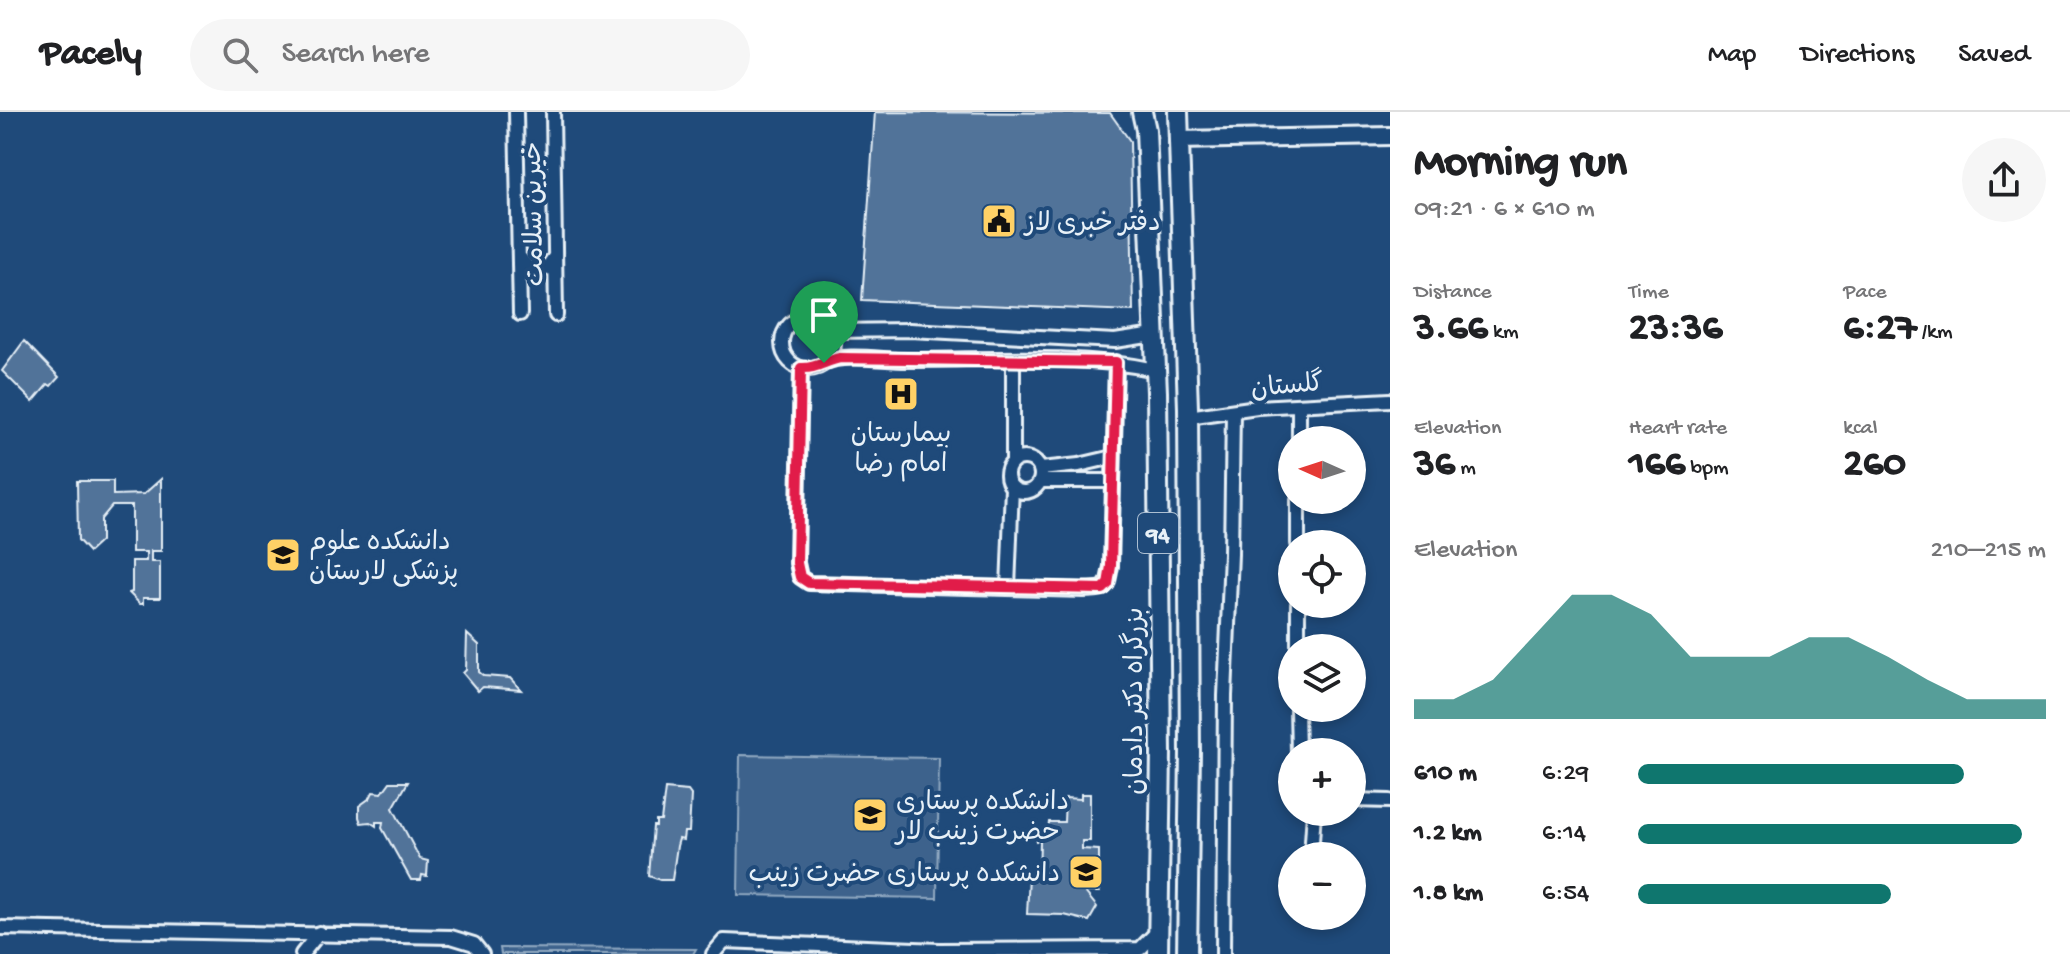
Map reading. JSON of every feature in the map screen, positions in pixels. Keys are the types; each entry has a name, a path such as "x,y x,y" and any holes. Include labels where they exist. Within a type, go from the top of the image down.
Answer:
{"highway":[{"name":"بزرگراه دکتر دادمان","path":"1142,112 1146,130 1156,370 1161,752 1158,954"},
{"name":"94","path":"1178,112 1188,417 1190,753 1187,954"},
{"path":"1161,752 1190,753"}],"main road":[{"path":"1178,140 1390,136"}],"street":[{"name":"خیرین سلامت","path":"516,112 520,314"},
{"name":"خیرین سلامت","path":"553,112 556,315"},
{"path":"519,256 529,268 538,271 546,269 555,255"},
{"path":"824,363 833,348 831,331 825,324 810,317 801,317 787,327 783,351 793,364 801,368 817,367 840,358 1116,362 1156,370"},
{"path":"831,331 910,330 1115,341 1154,335"},
{"path":"1008,588 1012,487 1007,471 1013,462 1013,359"},
{"path":"801,368 797,563 800,577 809,583 1103,589 1108,584 1111,566 1116,362"},
{"name":"گلستان","path":"1188,417 1299,405 1390,400"},
{"path":"1299,405 1299,426"},
{"path":"1223,954 1225,696 1233,411"},
{"path":"1040,475 1113,457"},
{"path":"1012,487 1028,492 1038,486 1040,475 1028,458 1013,462"},
{"path":"1040,475 1112,481"},
{"path":"1366,800 1390,801"},
{"path":"0,928 451,937 474,944 482,954"},
{"path":"713,954 724,941 939,950 1140,949 1159,930"},
{"path":"302,954 319,933"}],"shaded area":[{"path":"740,755 939,758 937,898 738,895"},
{"path":"500,948 696,949 693,954 501,954"}],"building":[{"name":"دفتر خبری لاز","path":"875,112 1110,113 1130,141 1133,311 862,300"},
{"path":"24,341 59,377 51,386 48,384 33,402 2,371"},
{"path":"161,479 161,551 151,551 151,562 160,562 160,598 143,598 143,604 140,604 129,593 132,592 132,561 146,561 146,552 132,552 132,506 112,506 101,519 101,541 89,552 78,540 77,481 113,481 113,495 144,494"},
{"path":"467,634 479,645 479,672 484,676 510,678 521,690 483,687 478,691 463,673 466,670"},
{"path":"390,782 408,782 393,808 420,859 428,861 427,876 422,875 421,880 411,880 382,828 383,822 376,822 376,826 370,822 361,823 359,817 359,806 373,792 382,793"},
{"path":"665,789 688,791 691,795 689,832 684,832 683,840 679,839 672,880 649,876 653,826 656,826 656,821 661,821"},
{"path":"1081,794 1090,794 1090,841 1082,841 1082,849 1099,850 1099,892 1085,892 1097,907 1089,921 1064,915 1027,914 1029,876 1039,876 1040,841 1036,841 1036,830 1048,830 1049,822 1064,822 1065,798 1081,799"}],"place":[{"name":"دفتر خبری لاز","path":"999,221"},
{"name":"بیمارستان امام رضا","path":"901,394"},
{"name":"دانشکده علوم پزشکی لارستان","path":"283,555"},
{"name":"دانشکده پرستاری حضرت زینب لار","path":"870,815"},
{"name":"دانشکده پرستاری حضرت زینب","path":"1086,872"}],"route":[{"path":"840,358 1116,362 1108,584 1103,589 1037,589 809,583 800,577 797,563 801,368 809,369 824,363 840,358"}]}
